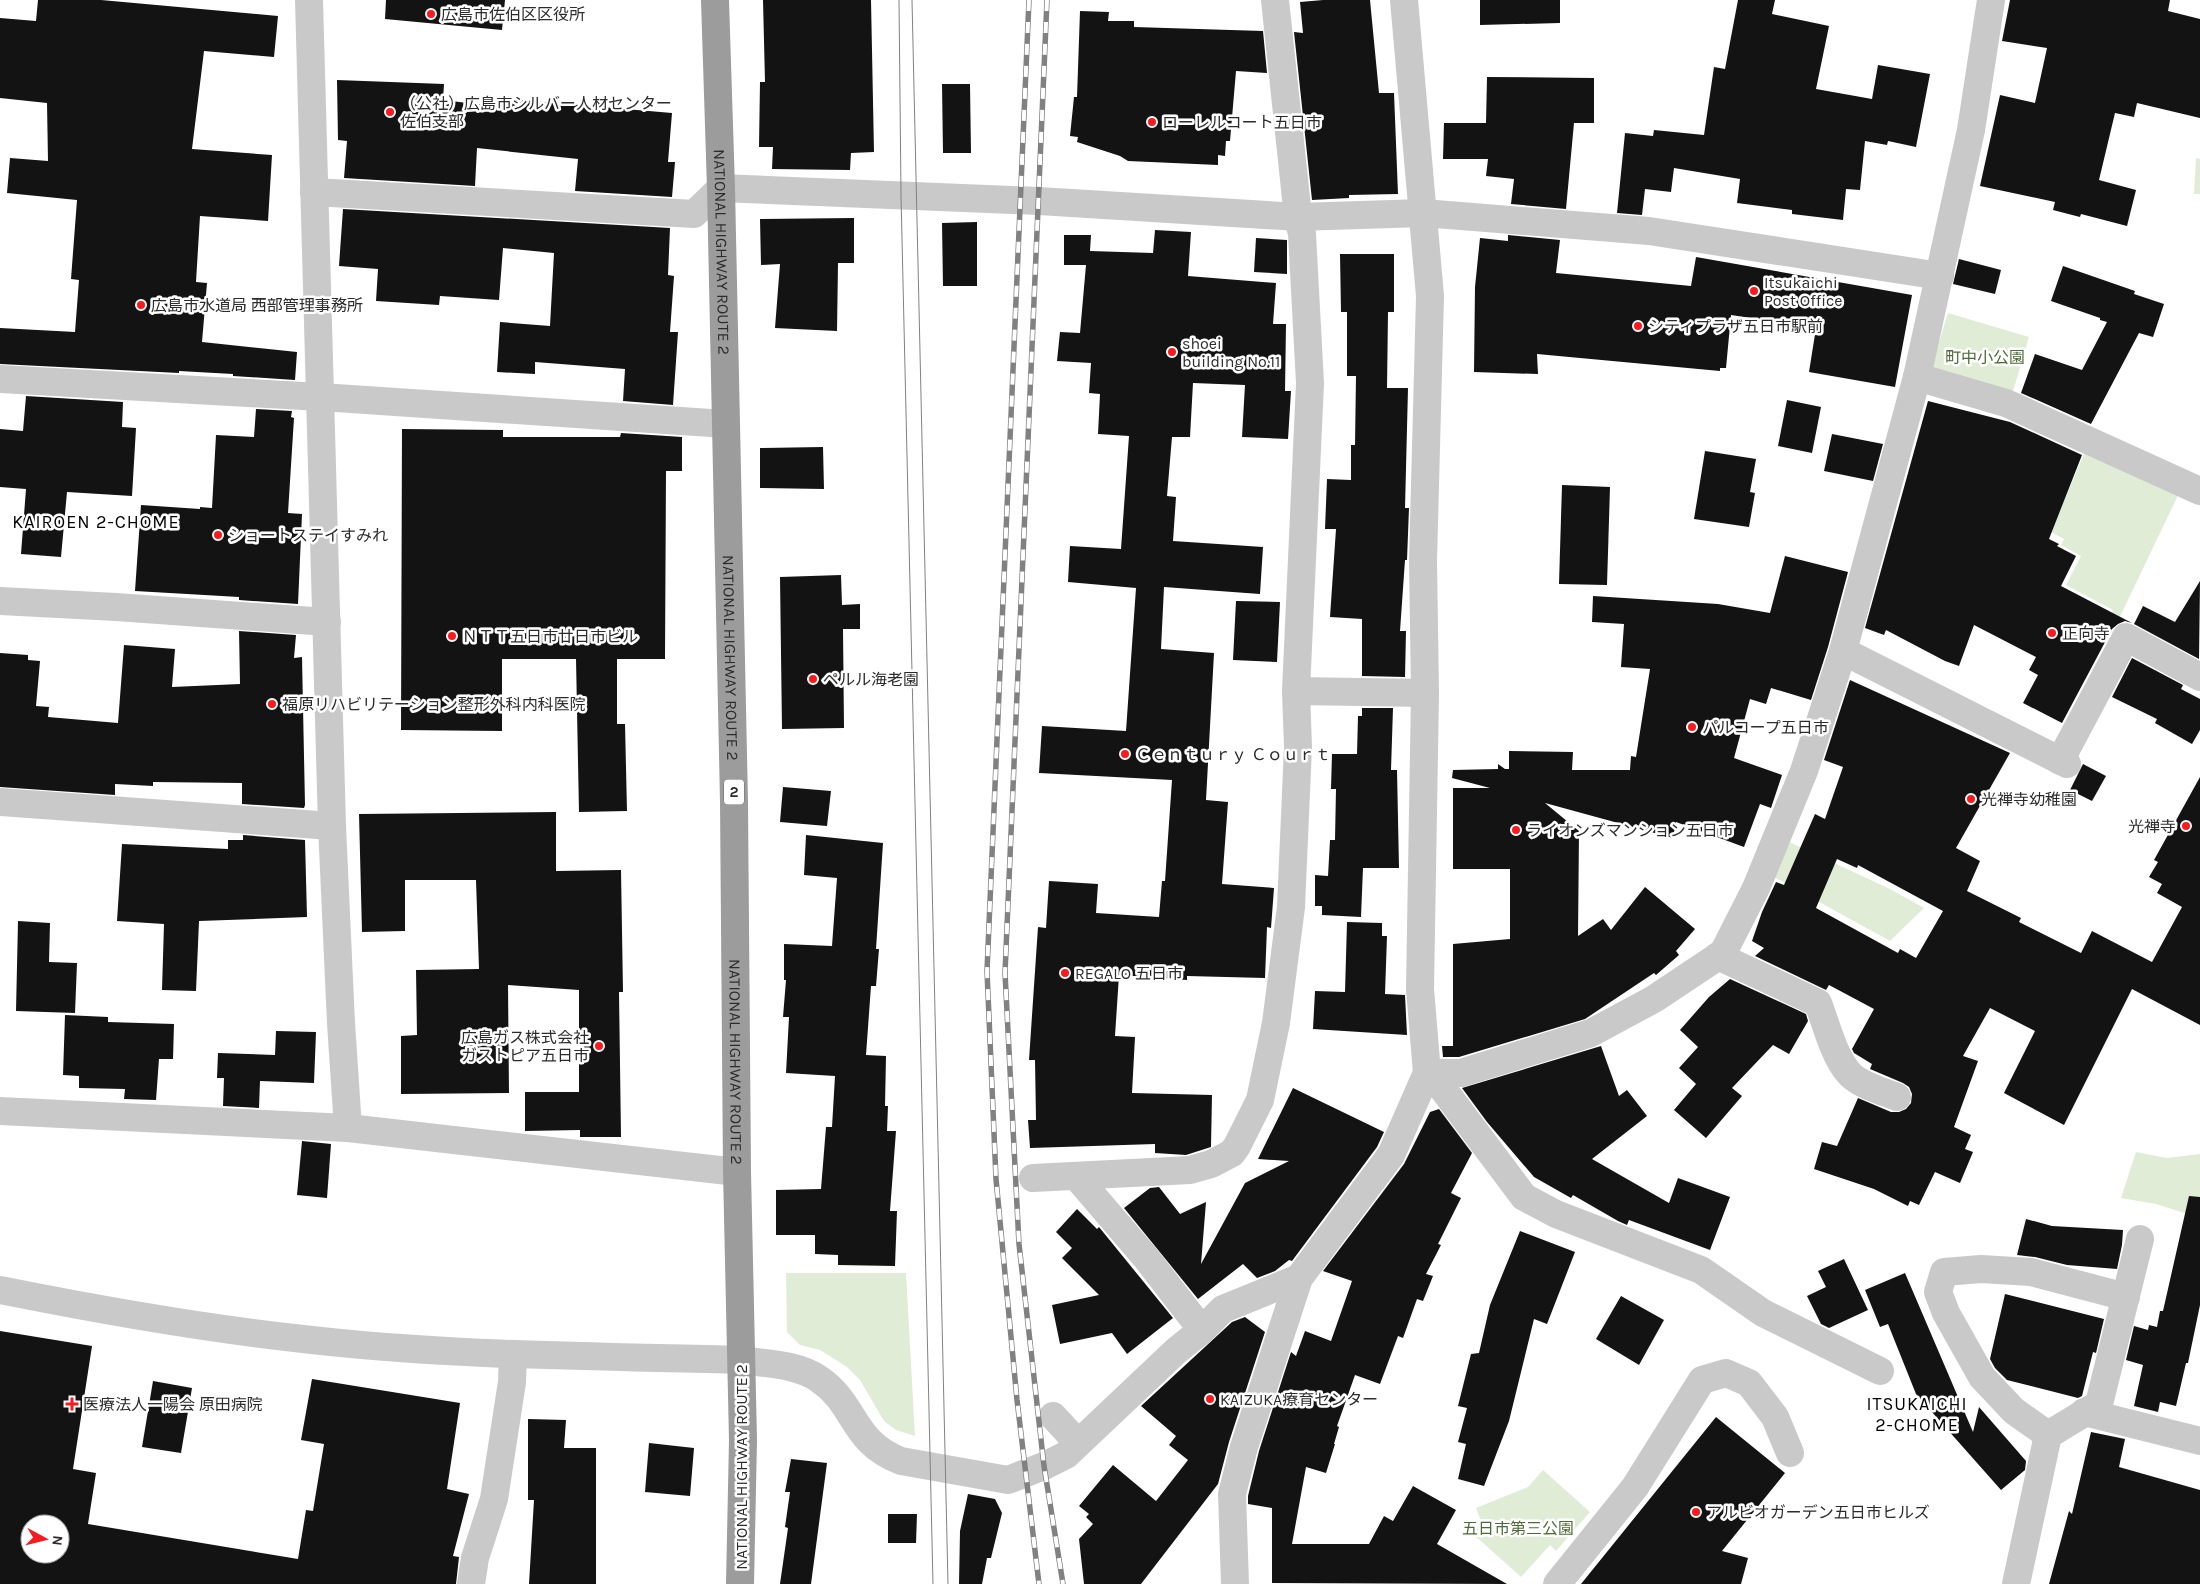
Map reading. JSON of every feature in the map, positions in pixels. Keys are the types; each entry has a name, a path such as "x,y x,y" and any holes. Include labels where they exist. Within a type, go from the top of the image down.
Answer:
{"highway":[{"name":"NATIONAL HIGHWAY ROUTE 2","path":"715,0 721,188 734,802 737,1172 743,1440 740,1584"}],"street":[{"path":"309,0 332,826 348,1128"},
{"path":"1032,1178 1190,1170 1211,1164 1232,1153 1257,1107 1276,1023 1291,907 1298,747 1296,691 1310,383 1302,234 1298,217 1275,0"},
{"path":"1235,1584 1232,1494 1244,1447 1300,1278 1391,1155 1427,1073 1420,989 1425,693 1423,561 1430,296 1404,0"},
{"path":"1427,1073 1461,1073 1591,1033 1654,999 1722,953 1756,888 1804,770 1843,651 1917,377 1940,276 1971,130 1991,0"},
{"path":"314,192 694,214 721,188 1039,201 1298,217 1423,213 1649,231 1940,276"},
{"path":"1917,377 2006,403 2200,490"},
{"path":"0,379 321,397 726,424"},
{"path":"0,601 327,622"},
{"path":"1843,651 2064,763 2126,637 2200,677"},
{"path":"1296,691 1425,693"},
{"path":"0,802 332,826"},
{"path":"1718,956 1818,1003 1839,1058 1848,1073 1861,1082 1897,1097"},
{"path":"1427,1073 1443,1089 1524,1197 1556,1214 1701,1270 1763,1313 1880,1371"},
{"path":"0,1111 348,1128 737,1172"},
{"path":"1076,1176 1147,1259 1202,1330"},
{"path":"2016,1584 2048,1435 2099,1404 2140,1239"},
{"path":"2048,1435 2014,1411 1982,1377 1938,1292 1944,1272 1981,1269 2031,1272 2126,1297"},
{"path":"0,1290 199,1326 294,1338 408,1349 513,1354 741,1360 800,1370 818,1378 834,1391 865,1438 877,1449 901,1461 1008,1480 1066,1455 1223,1309 1300,1278"},
{"path":"471,1584 475,1558 494,1499 512,1382 513,1354"},
{"path":"1556,1584 1635,1487 1702,1380 1726,1373 1749,1382 1775,1417 1790,1453"},
{"path":"2084,1412 2200,1441"},
{"path":"1053,1416 1078,1443"}],"green space":[{"path":"2196,158 2200,159 2200,194 2194,194"},
{"name":"町中小公園","path":"1948,313 2029,337 2011,398 1931,368"},
{"path":"2087,447 2181,489 2116,625 2108,620 2113,610 2066,585 2081,556 2061,545 2064,539 2051,532"},
{"path":"1787,841 1890,889 1924,908 1890,941 1772,876"},
{"path":"2136,1152 2167,1158 2200,1154 2200,1218 2156,1204 2121,1198"},
{"path":"786,1273 906,1273 915,1436 896,1430 884,1421 860,1380 847,1367 820,1350 800,1345 787,1332"},
{"name":"五日市第三公園","path":"1543,1470 1590,1512 1556,1551 1550,1545 1521,1577 1473,1534 1482,1523 1476,1508 1528,1487"}],"building":[{"path":"38,0 101,0 278,16 274,57 204,51 192,149 272,155 268,221 200,216 196,282 207,283 202,342 297,352 295,380 179,371 179,373 0,364 0,328 75,332 79,280 71,279 77,200 7,193 10,158 48,161 47,103 0,98 0,18 36,21"},
{"name":"広島市佐伯区区役所","path":"386,0 505,0 502,30 385,19"},
{"path":"763,0 871,0 874,152 851,153 850,170 772,169 773,147 759,147 760,82 765,82"},
{"path":"1370,0 1379,93 1394,93 1398,194 1349,195 1349,198 1312,200 1294,32 1303,33 1300,2"},
{"path":"1480,0 1560,0 1560,23 1480,25"},
{"path":"1738,0 1775,0 1772,14 1829,26 1816,89 1872,99 1878,65 1930,74 1916,147 1888,141 1887,145 1865,141 1860,190 1846,189 1843,220 1792,214 1792,210 1737,203 1740,179 1674,168 1671,192 1645,189 1642,215 1617,213 1625,133 1653,136 1654,130 1704,135 1714,67 1725,69"},
{"path":"2010,0 2170,0 2168,11 2200,19 2200,118 2137,103 2134,117 2115,113 2099,180 2136,190 2127,226 2081,214 2080,217 2053,210 2055,202 1980,186 2000,95 2035,103 2047,48 2002,41"},
{"path":"1080,11 1109,12 1108,21 1134,21 1134,27 1263,31 1267,73 1236,71 1230,141 1226,141 1225,156 1218,155 1218,165 1128,161 1120,156 1077,142 1078,137 1070,136 1074,97 1077,97"},
{"path":"1487,77 1594,78 1594,123 1574,123 1566,209 1511,204 1514,179 1486,176 1488,159 1443,159 1444,123 1486,123"},
{"path":"337,80 444,84 443,100 508,108 509,99 672,113 668,162 675,162 672,197 575,191 578,159 477,148 475,186 344,178 347,141 338,140"},
{"path":"942,84 970,84 971,153 943,153"},
{"path":"343,209 670,228 668,275 674,276 670,332 678,332 673,405 623,401 625,369 535,362 535,374 497,372 500,322 550,326 554,253 503,248 499,300 440,296 439,305 376,301 378,269 339,266"},
{"path":"854,218 854,263 838,263 837,331 775,328 780,264 761,265 760,219"},
{"path":"977,222 977,286 943,286 942,223"},
{"path":"1155,230 1191,232 1188,276 1276,283 1273,324 1286,324 1285,391 1291,391 1288,439 1242,437 1245,385 1193,383 1190,437 1172,437 1167,496 1176,497 1173,541 1263,547 1260,594 1164,587 1161,649 1214,653 1206,800 1228,802 1222,884 1274,888 1271,928 1267,927 1265,978 1187,976 1187,980 1119,975 1115,1036 1135,1037 1132,1093 1212,1095 1211,1147 1186,1155 1155,1153 1155,1144 1030,1148 1028,1120 1036,1120 1035,1060 1029,1060 1038,927 1046,928 1049,881 1098,884 1096,913 1159,917 1162,881 1165,881 1172,780 1039,773 1042,726 1126,731 1136,588 1068,582 1070,546 1121,549 1129,436 1098,434 1100,394 1089,393 1091,363 1057,361 1060,332 1080,333 1086,265 1064,265 1064,235 1091,235 1090,251 1153,253"},
{"path":"1508,235 1560,240 1556,273 1691,286 1696,257 1912,295 1895,387 1809,372 1816,328 1731,315 1726,368 1720,368 1720,371 1537,354 1538,374 1474,372 1475,287 1480,238 1508,241"},
{"path":"1256,238 1287,240 1287,274 1254,272"},
{"path":"1340,254 1394,254 1394,312 1388,312 1387,388 1408,388 1405,508 1409,508 1407,560 1405,560 1400,631 1406,631 1405,677 1362,676 1362,619 1330,617 1336,529 1325,529 1327,479 1351,480 1351,445 1355,445 1356,376 1347,376 1347,312 1341,312"},
{"path":"1959,259 2001,270 1995,294 1953,284"},
{"path":"2063,266 2135,291 2134,294 2164,304 2153,337 2139,333 2091,424 2021,393 2035,354 2082,370 2107,322 2051,301"},
{"path":"26,396 123,402 122,427 136,428 132,496 67,492 61,557 21,554 26,489 0,487 0,429 23,431"},
{"path":"1787,400 1821,407 1812,453 1778,446"},
{"path":"1928,401 2010,422 2082,455 2049,539 2059,544 2057,546 2076,556 2061,586 2132,623 2125,621 2112,629 2062,723 2023,703 2038,675 2029,670 2036,657 1974,625 1959,666 1945,661 1886,630 1884,635 1865,628"},
{"path":"256,409 292,411 291,417 294,418 288,513 302,514 298,604 239,600 239,597 135,591 141,505 200,509 200,507 212,508 216,435 254,437"},
{"path":"402,429 503,430 503,437 620,437 621,433 682,437 682,471 666,471 665,659 617,659 617,724 625,724 627,811 579,812 576,659 502,659 502,731 401,730"},
{"path":"1832,434 1883,444 1873,481 1824,471"},
{"path":"823,447 824,489 760,488 760,448"},
{"path":"1705,451 1756,459 1750,492 1755,493 1749,527 1694,519"},
{"path":"1562,485 1610,487 1607,585 1559,584"},
{"path":"1785,556 1848,572 1828,647 1811,700 1771,688 1766,704 1750,699 1734,758 1782,775 1771,808 1760,804 1744,847 1676,822 1673,838 1545,803 1579,831 1578,936 1603,919 1611,930 1645,887 1695,929 1676,951 1679,955 1656,975 1654,973 1585,1019 1459,1057 1443,1057 1442,1046 1453,1046 1453,944 1510,939 1510,869 1453,869 1453,788 1490,788 1452,778 1453,770 1498,769 1498,764 1505,769 1509,769 1509,751 1573,752 1572,770 1630,770 1631,756 1636,757 1650,669 1621,667 1624,624 1592,622 1593,596 1718,604 1770,613"},
{"name":"ペルル海老園","path":"841,575 842,605 860,604 860,629 843,629 844,728 782,729 780,577"},
{"path":"2200,581 2199,659 2134,624 2143,606 2175,622"},
{"path":"1236,601 1280,602 1277,662 1233,660"},
{"path":"239,631 296,635 294,658 302,657 304,808 242,804 242,783 153,782 153,786 115,784 115,795 0,787 0,653 28,655 28,660 40,661 36,706 49,707 48,717 118,723 124,645 175,649 172,687 240,684"},
{"path":"2132,658 2183,685 2181,689 2200,699 2200,730 2192,744 2155,723 2157,719 2112,697"},
{"path":"1850,680 2010,753 1956,848 1980,861 1967,891 2021,918 2019,922 2081,953 2092,931 2152,962 2182,907 2157,893 2162,884 2149,877 2158,862 2154,860 2200,777 2200,1025 2132,989 2064,1125 2004,1093 2035,1031 1990,1008 1963,1056 1978,1061 1954,1127 1971,1135 1965,1149 1973,1152 1960,1183 1935,1172 1919,1205 1910,1201 1908,1206 1874,1189 1814,1169 1822,1142 1837,1146 1858,1098 1891,1112 1899,1112 1906,1109 1911,1103 1912,1094 1909,1087 1903,1083 1870,1069 1872,1064 1854,1053 1852,1049 1874,1009 1829,985 1826,990 1755,956 1764,948 1752,941 1762,912 1776,882 1784,885 1815,814 1825,819 1843,767 1824,760","holes":["1837,859 1857,868 1858,865 1943,911 1916,958 1900,949 1898,953 1816,908"]},
{"path":"1362,708 1393,708 1391,770 1397,770 1399,868 1363,868 1361,917 1322,915 1322,906 1315,906 1315,875 1328,876 1330,840 1335,840 1336,789 1331,789 1332,754 1357,754 1358,716 1362,716"},
{"path":"2083,764 2106,776 2092,801 2070,790"},
{"path":"783,787 831,791 827,826 780,822"},
{"path":"556,812 556,871 621,870 623,992 619,992 621,1137 580,1137 580,1130 525,1131 525,1092 579,1092 579,990 508,985 509,1093 401,1094 401,1036 417,1035 416,970 479,969 476,880 405,880 405,931 362,932 359,814"},
{"path":"243,835 305,840 307,917 199,921 196,991 162,990 164,924 117,921 122,844 228,849 228,840 243,840"},
{"path":"806,835 883,843 876,949 879,949 876,986 871,986 866,1055 886,1056 885,1106 888,1106 887,1131 896,1131 890,1211 897,1211 895,1266 838,1265 838,1255 815,1254 815,1235 776,1235 776,1190 821,1189 826,1127 832,1127 835,1076 786,1073 789,1017 783,1017 786,980 784,980 784,944 832,946 837,878 804,875"},
{"path":"18,921 50,923 49,962 77,963 75,1013 16,1011"},
{"path":"1347,922 1382,923 1382,936 1387,936 1385,994 1405,995 1407,1035 1313,1029 1315,991 1345,992"},
{"path":"1730,979 1806,1014 1808,1021 1789,1054 1773,1045 1732,1088 1742,1096 1706,1138 1674,1110 1696,1084 1679,1068 1698,1047 1680,1030 1709,997"},
{"path":"65,1015 108,1017 108,1022 174,1024 173,1059 159,1059 156,1100 124,1099 125,1089 79,1088 79,1076 63,1075"},
{"path":"276,1031 316,1032 314,1083 260,1081 259,1108 223,1106 224,1078 217,1078 218,1053 275,1055"},
{"path":"1601,1046 1619,1096 1627,1090 1647,1116 1592,1159 1669,1203 1678,1178 1730,1197 1710,1250 1629,1220 1627,1225 1573,1195 1571,1198 1534,1177 1487,1122 1462,1088"},
{"path":"1293,1088 1384,1132 1377,1147 1292,1261 1289,1260 1275,1271 1257,1278 1243,1264 1198,1299 1124,1208 1150,1188 1159,1187 1180,1214 1206,1202 1201,1264 1245,1183 1289,1161 1258,1159"},
{"path":"1439,1109 1472,1153 1451,1193 1461,1198 1438,1244 1441,1245 1426,1274 1433,1276 1423,1301 1417,1299 1403,1338 1398,1336 1380,1384 1355,1375 1337,1426 1339,1427 1326,1473 1306,1467 1292,1544 1369,1544 1384,1516 1393,1521 1413,1486 1456,1510 1437,1544 1507,1584 1272,1583 1272,1508 1248,1504 1248,1496 1259,1451 1291,1352 1296,1356 1305,1331 1331,1341 1352,1281 1323,1271 1404,1164 1430,1112"},
{"path":"302,1141 331,1144 327,1198 297,1195"},
{"path":"2189,1196 2200,1197 2200,1305 2188,1363 2186,1363 2176,1406 2160,1402 2158,1412 2134,1406 2143,1365 2126,1360 2134,1326 2148,1330 2149,1325 2157,1327 2160,1311 2163,1311"},
{"path":"1077,1209 1097,1229 1099,1227 1173,1318 1127,1354 1112,1333 1060,1344 1052,1305 1099,1295 1062,1258 1072,1248 1056,1232"},
{"path":"2026,1219 2052,1226 2123,1230 2117,1269 2067,1265 2035,1257 2017,1255"},
{"path":"1520,1231 1575,1252 1547,1324 1534,1319 1509,1421 1484,1486 1458,1479 1466,1444 1458,1442 1467,1408 1458,1406 1471,1354 1479,1353 1490,1305"},
{"path":"1844,1259 1868,1310 1829,1328 1821,1324 1807,1296 1826,1287 1818,1271"},
{"path":"1905,1273 1973,1432 1979,1407 2026,1461 2025,1470 2001,1490 1916,1394 1888,1324 1880,1327 1865,1290"},
{"path":"2005,1294 2104,1319 2096,1353 2093,1352 2082,1396 2078,1398 2007,1380 1995,1368 1990,1359"},
{"path":"1621,1296 1664,1320 1639,1365 1596,1339"},
{"path":"1245,1317 1265,1332 1229,1442 1218,1484 1141,1584 1084,1584 1079,1539 1093,1524 1086,1517 1089,1514 1079,1506 1113,1465 1156,1501 1188,1460 1169,1445 1176,1436 1141,1406 1232,1322"},
{"path":"0,1331 92,1346 73,1469 96,1473 88,1524 298,1559 306,1510 313,1511 324,1444 301,1440 312,1379 460,1403 447,1489 469,1494 453,1556 459,1557 456,1584 0,1584"},
{"path":"153,1381 192,1388 181,1453 142,1447"},
{"name":"アルビオガーデン五日市ヒルズ","path":"1716,1417 1785,1473 1722,1551 1748,1558 1741,1584 1581,1584"},
{"path":"528,1419 566,1420 564,1448 596,1448 596,1584 529,1584 534,1500 528,1500"},
{"path":"2091,1432 2125,1439 2119,1467 2200,1490 2200,1584 2049,1584 2069,1511 2072,1514"},
{"path":"649,1443 694,1448 690,1496 645,1492"},
{"path":"791,1459 827,1463 811,1584 780,1584 788,1528 785,1527 790,1492 785,1492"},
{"path":"968,1494 995,1499 1002,1513 991,1558 987,1558 982,1584 959,1584 960,1531"},
{"path":"888,1514 917,1514 916,1543 888,1543"}],"tram line":[{"path":"899,0 901,195 933,1584"},
{"path":"912,0 948,1584"}],"railway":[{"path":"1029,0 987,971 996,1179 1017,1400 1039,1584"},
{"path":"1047,0 1005,973 1019,1244 1044,1466 1063,1584"}],"place":[{"name":"広島市佐伯区区役所","path":"431,14"},
{"name":"（公社）広島市シルバー人材センター 佐伯支部","path":"390,112"},
{"name":"ローレルコート五日市","path":"1152,122"},
{"name":"Itsukaichi Post Office","path":"1754,291"},
{"name":"広島市水道局 西部管理事務所","path":"141,305"},
{"name":"シティプラザ五日市駅前","path":"1638,326"},
{"name":"shoei building No.11","path":"1172,352"},
{"name":"ショートステイすみれ","path":"218,535"},
{"name":"正向寺","path":"2052,633"},
{"name":"ＮＴＴ五日市廿日市ビル","path":"452,636"},
{"name":"ペルル海老園","path":"813,679"},
{"name":"福原リハビリテーション整形外科内科医院","path":"272,704"},
{"name":"パルコープ五日市","path":"1692,727"},
{"name":"Ｃｅｎｔｕｒｙ Ｃｏｕｒｔ","path":"1125,754"},
{"name":"光禅寺幼稚園","path":"1971,799"},
{"name":"光禅寺","path":"2186,826"},
{"name":"ライオンズマンション五日市","path":"1516,830"},
{"name":"REGALO 五日市","path":"1065,973"},
{"name":"広島ガス株式会社 ガストピア五日市","path":"599,1046"},
{"name":"KAIZUKA療育センター","path":"1210,1399"},
{"name":"医療法人一陽会 原田病院","path":"72,1404"},
{"name":"アルビオガーデン五日市ヒルズ","path":"1696,1512"}],"district":[{"name":"KAIROEN 2-CHOME","path":"96,522"},
{"name":"ITSUKAICHI 2-CHOME","path":"1917,1414"}]}
